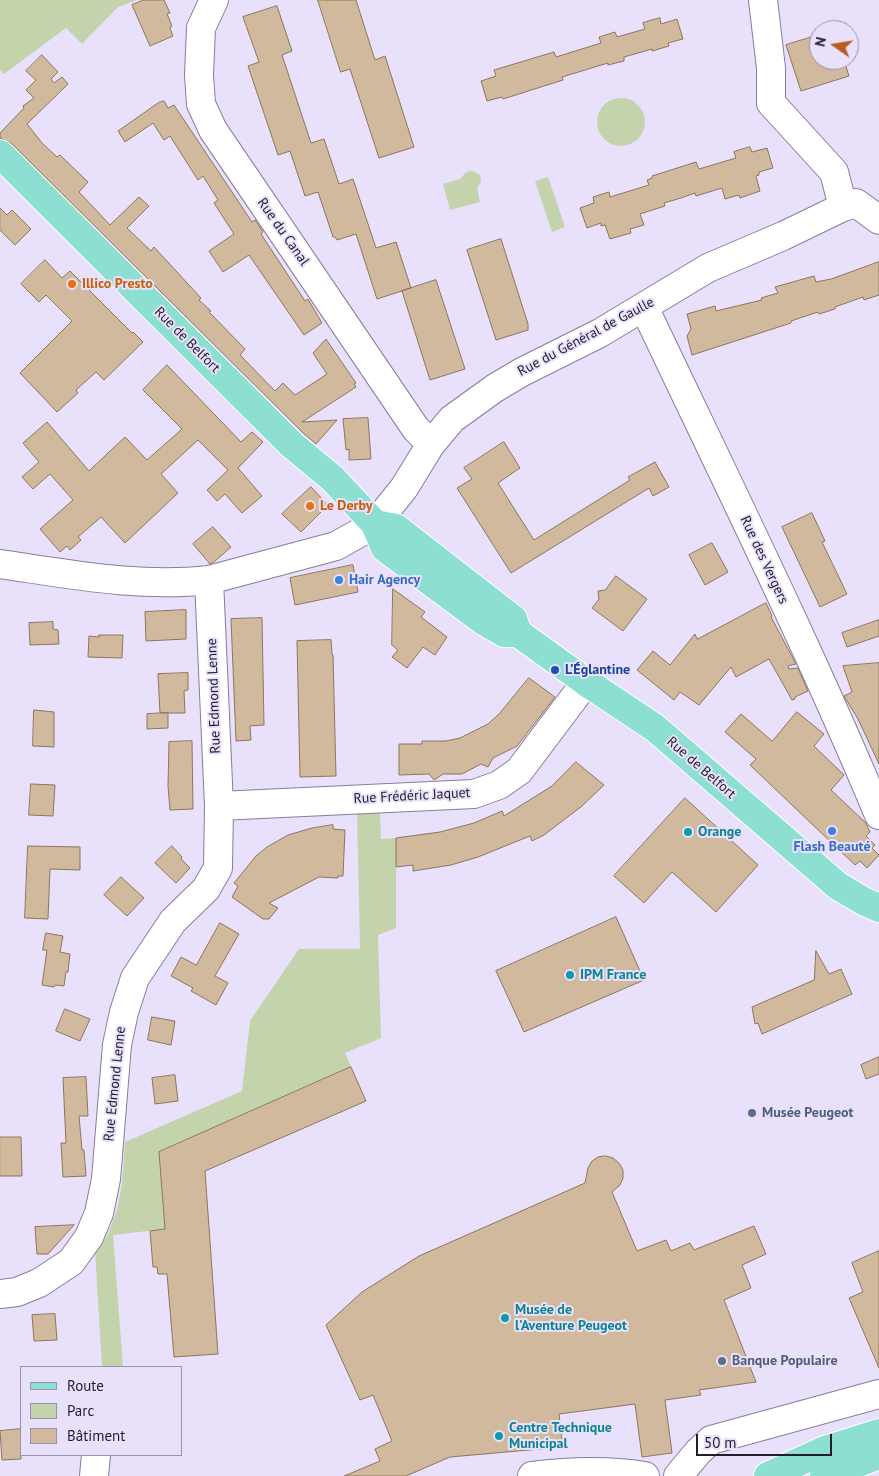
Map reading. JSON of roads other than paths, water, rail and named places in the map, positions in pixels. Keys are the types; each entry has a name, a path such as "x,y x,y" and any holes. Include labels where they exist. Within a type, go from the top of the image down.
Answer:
{"main road":[{"name":"Rue de Belfort","path":"0,154 292,445 332,478 375,524 396,528 513,619 518,633 586,682 655,728 838,886 879,908"},
{"path":"768,1476 825,1450 874,1451"},
{"path":"824,1476 874,1451"}],"street":[{"name":"Rue du Canal","path":"214,0 202,28 199,75 201,104 213,130 416,429 431,444"},
{"path":"763,0 770,68 770,103 834,172 843,207 856,203 879,220"},
{"name":"Rue du Général de Gaulle","path":"375,524 404,488 431,444 452,419 495,388 522,372 600,333 708,268 783,236 843,207"},
{"name":"Rue des Vergers","path":"644,307 852,751 879,815"},
{"path":"0,564 130,582 191,582 209,580 336,546 375,524"},
{"name":"Rue Edmond Lenne","path":"0,1294 17,1292 39,1283 71,1262 89,1236 99,1213 106,1179 117,1045 124,1012 135,978 173,921 206,889 218,868 219,806 209,580"},
{"name":"Rue Frédéric Jaquet","path":"219,806 474,794 500,785 519,771 586,682"},
{"path":"678,1476 711,1440 879,1394"},
{"path":"94,1476 96,1456"},
{"path":"532,1476 582,1471 618,1472 646,1476"}],"place":[{"name":"Illico Presto","path":"72,284"},
{"name":"Le Derby","path":"310,506"},
{"name":"Hair Agency","path":"339,580"},
{"name":"L’Églantine","path":"555,670"},
{"name":"Flash Beauté","path":"832,831"},
{"name":"Orange","path":"688,832"},
{"name":"IPM France","path":"570,975"},
{"name":"Musée Peugeot","path":"752,1113"},
{"name":"Musée de l'Aventure Peugeot","path":"505,1318"},
{"name":"Banque Populaire","path":"722,1361"},
{"name":"Centre Technique Municipal","path":"499,1436"}]}
